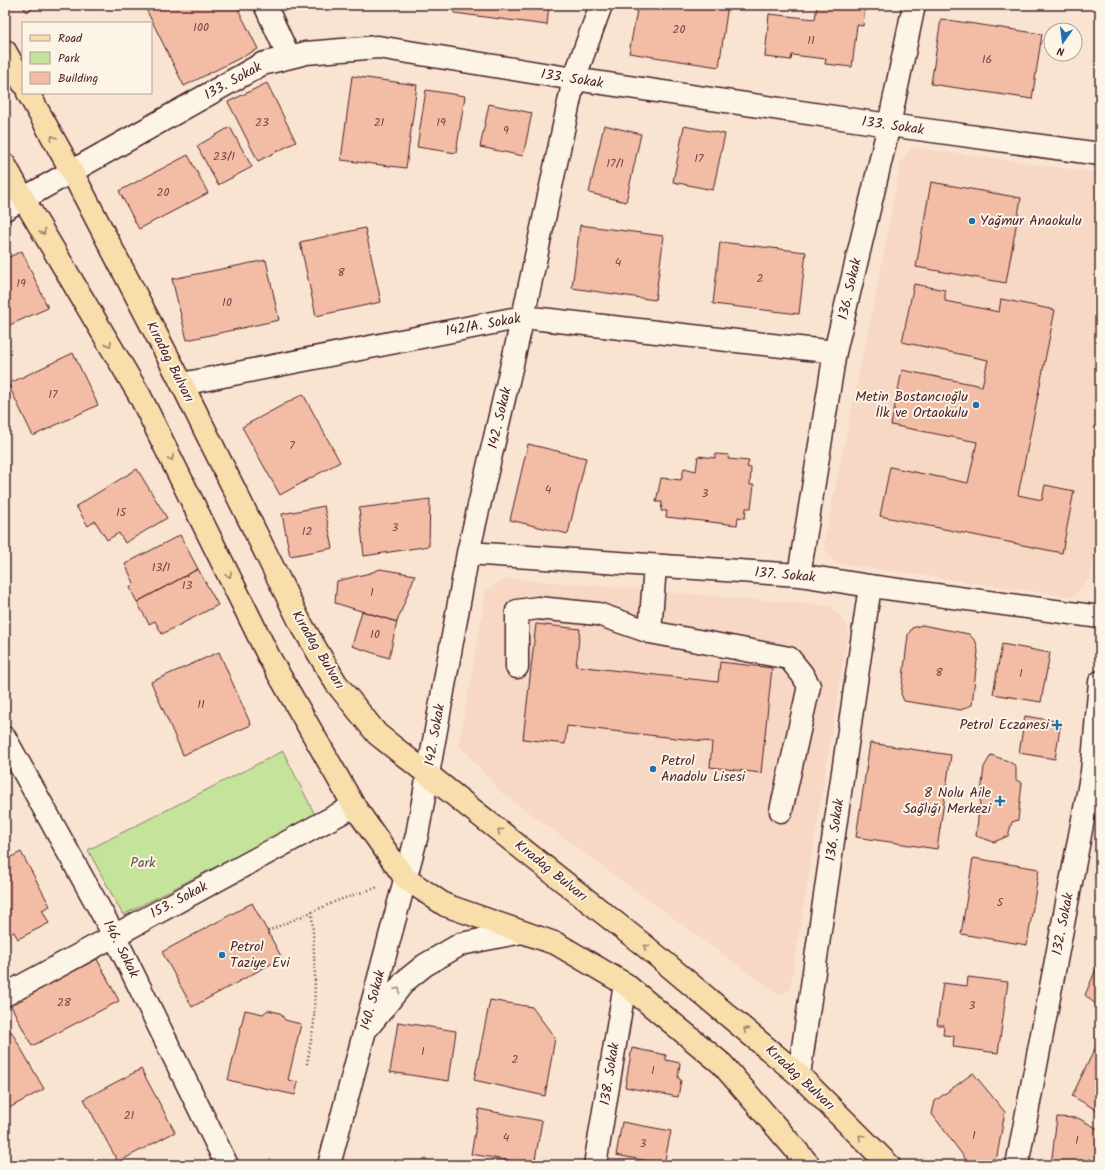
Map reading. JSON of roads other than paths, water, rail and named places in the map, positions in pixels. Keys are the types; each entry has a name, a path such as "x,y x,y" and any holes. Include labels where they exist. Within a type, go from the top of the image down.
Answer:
{"main road":[{"path":"5,50 22,81"},
{"name":"Kıradag Bulvarı","path":"29,94 72,172 182,384 300,622 336,683 377,734 645,946 799,1075 889,1165"},
{"path":"5,165 14,203 140,396 269,656 354,806 405,878 445,905 557,944 625,984 722,1064 809,1165"}],"street":[{"path":"265,5 289,57"},
{"name":"142. Sokak","path":"417,835 468,553 523,317 574,79 601,5"},
{"name":"136. Sokak","path":"799,575 835,352 889,125 914,5"},
{"name":"133. Sokak","path":"14,203 72,172 262,64 306,53 378,48 574,79 1100,154"},
{"name":"142/A. Sokak","path":"182,384 523,317 835,352"},
{"name":"137. Sokak","path":"468,553 799,575 1100,617"},
{"path":"650,632 655,566"},
{"name":"136. Sokak","path":"799,1075 870,586"},
{"path":"517,667 517,611 538,608 598,614 650,632 789,658 802,674 809,686 781,810"},
{"name":"132. Sokak","path":"1017,1165 1096,772 1100,682"},
{"name":"146. Sokak","path":"5,738 114,935 227,1165"},
{"name":"153. Sokak","path":"5,995 354,806"},
{"name":"140. Sokak","path":"329,1165 417,835"},
{"path":"365,1031 405,981 425,965 461,944 522,932"},
{"name":"138. Sokak","path":"595,1165 625,984"}],"place":[{"name":"Yağmur Anaokulu","path":"972,221"},
{"name":"Metin Bostancıoğlu İlk ve Ortaokulu","path":"976,405"},
{"name":"Petrol Eczanesi","path":"1057,725"},
{"name":"Petrol Anadolu Lisesi","path":"653,769"},
{"name":"8 Nolu Aile Sağlığı Merkezi","path":"1000,801"},
{"name":"Petrol Taziye Evi","path":"222,955"}],"park label":[{"name":"Park","path":"143,863"}]}
